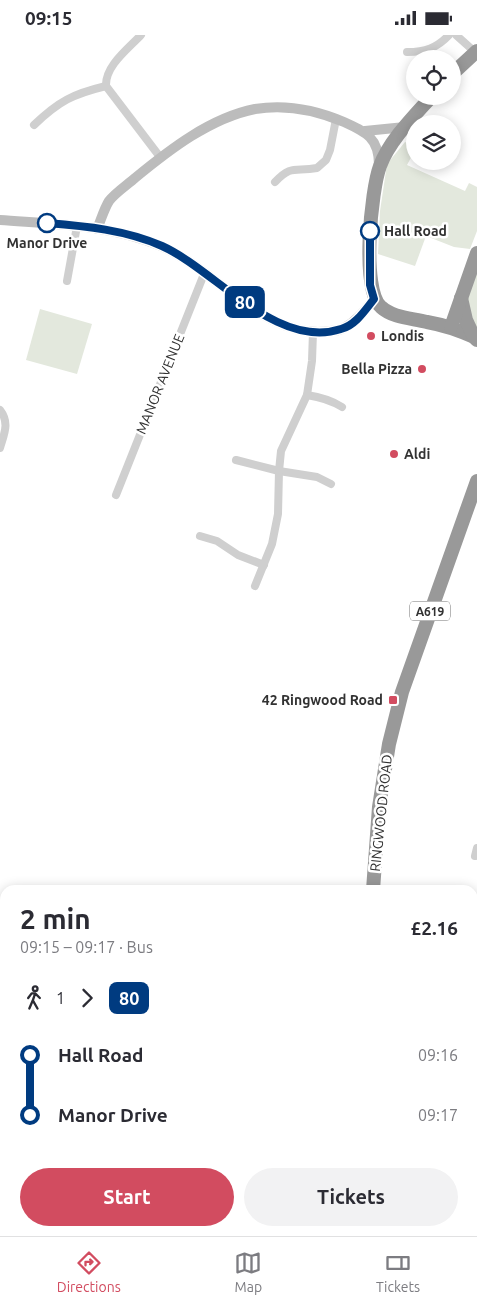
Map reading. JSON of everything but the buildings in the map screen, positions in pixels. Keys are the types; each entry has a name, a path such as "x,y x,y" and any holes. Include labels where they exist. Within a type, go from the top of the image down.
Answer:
{"highway":[{"path":"461,65 476,51"},
{"path":"424,105 405,127 379,167 370,231 370,285 374,299 381,307 393,314 451,327 476,339"},
{"path":"451,327 477,253"},
{"path":"461,297 466,319 476,339"},
{"name":"RINGWOOD ROAD","path":"374,885 379,807 393,726 414,655 477,481"}],"street":[{"path":"141,35 109,69 106,86 160,157"},
{"path":"427,50 450,35"},
{"path":"456,35 476,51"},
{"path":"34,125 52,108 76,94 106,86"},
{"path":"96,229 110,201 160,157 183,141 212,125 256,109 283,107 310,110 365,131 376,147 379,167"},
{"path":"275,182 284,172 292,169 317,169 326,160 330,150 336,119"},
{"path":"365,131 405,127"},
{"path":"0,220 77,225 109,230 162,246 185,259 204,274 283,326 299,331 324,333 342,329 356,321 374,299"},
{"path":"67,281 77,225"},
{"name":"MANOR AVENUE","path":"116,495 204,274"},
{"path":"255,586 272,544 278,514 281,451 306,395 312,361 313,332"},
{"path":"306,395 334,401 342,407"},
{"path":"0,410 6,418 7,426 0,448"},
{"path":"236,460 279,471 317,477 332,484"},
{"path":"200,536 217,541 238,555 264,565"}],"shaded area":[{"path":"405,142 406,170 418,170 465,191 469,183 477,187 477,231 470,249 454,247 426,236 415,266 378,254 380,211 387,164"},
{"path":"477,269 477,330 463,303"},
{"path":"40,309 92,324 77,374 26,360"}],"bus line":[{"name":"80","path":"47,223 109,230 162,246 185,259 204,274 283,326 299,331 324,333 342,329 356,321 374,299 370,285 370,231"}],"place":[{"name":"Manor Drive","path":"47,223"},
{"name":"Hall Road","path":"370,231"},
{"name":"Londis","path":"371,336"},
{"name":"Bella Pizza","path":"422,369"},
{"name":"Aldi","path":"394,454"},
{"name":"42 Ringwood Road","path":"393,700"}]}
